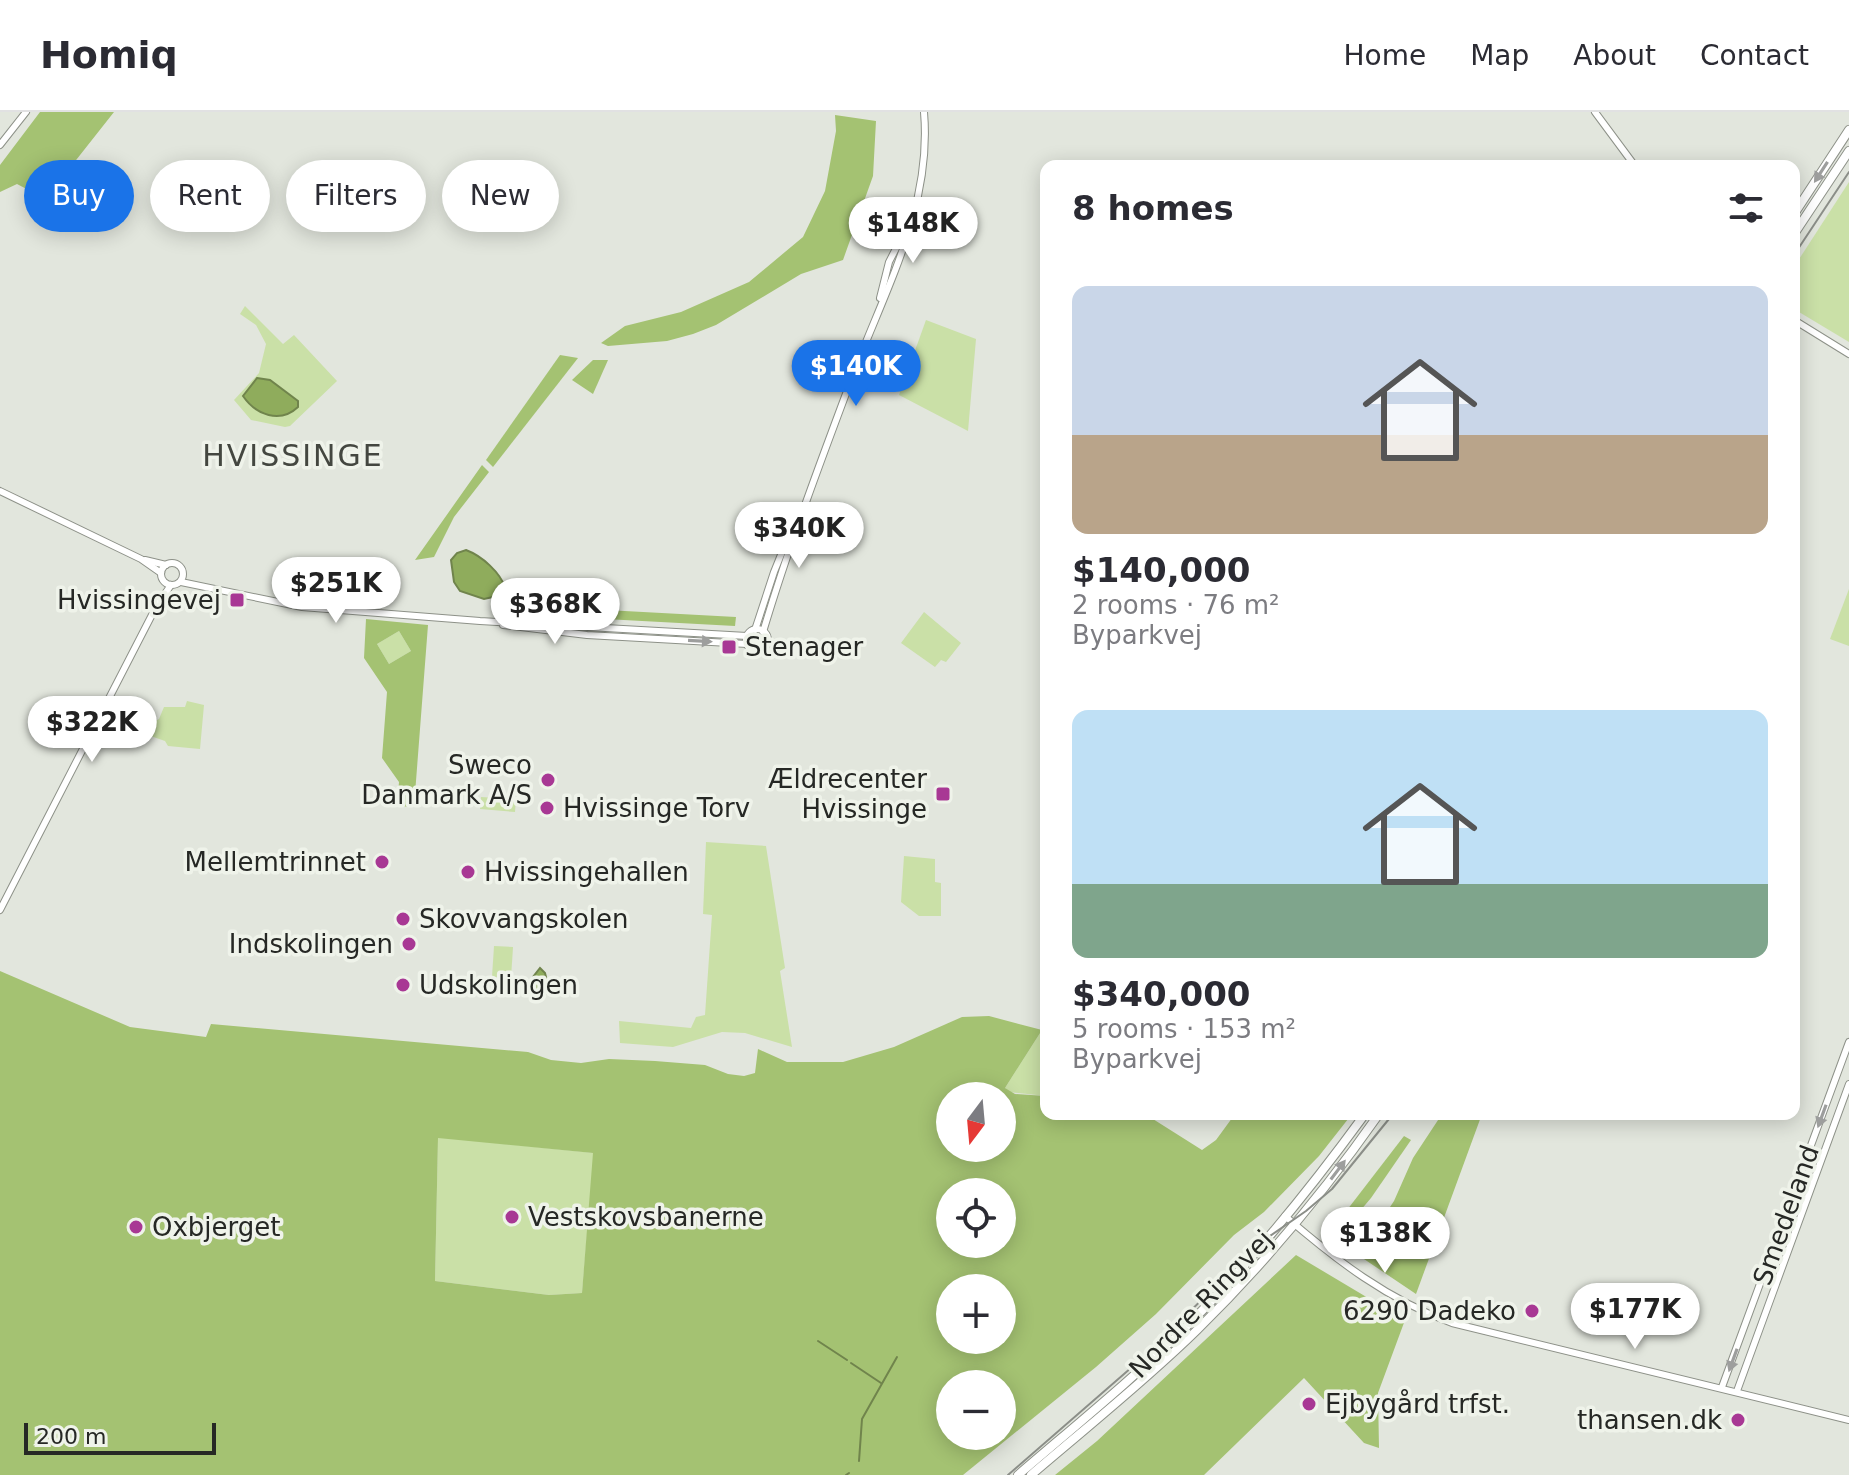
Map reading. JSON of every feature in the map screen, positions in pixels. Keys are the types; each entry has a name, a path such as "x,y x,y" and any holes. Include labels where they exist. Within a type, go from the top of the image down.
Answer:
{"main road":[{"path":"1800,205 1849,130"},
{"path":"1800,225 1849,151"},
{"name":"Nordre Ringvej","path":"1018,1475 1167,1345 1223,1288 1323,1171 1361,1120"},
{"name":"Nordre Ringvej","path":"1031,1475 1196,1331 1295,1224 1374,1120"}],"street":[{"path":"0,145 26,112"},
{"path":"763,632 805,500 898,264 914,214 925,165 924,112"},
{"path":"1595,112 1631,160"},
{"path":"1800,324 1813,334"},
{"path":"1800,329 1849,354"},
{"path":"0,491 141,559 161,573 167,583"},
{"path":"747,640 755,630 791,528 805,500"},
{"path":"141,559 175,564 200,584"},
{"path":"161,573 166,565"},
{"path":"181,582 183,572"},
{"path":"167,583 200,584 251,598 302,607 747,640"},
{"path":"0,910 167,583"},
{"path":"747,640 754,650 763,649 768,639 763,632 755,630"},
{"name":"Smedeland","path":"1722,1387 1849,1042"},
{"name":"Smedeland","path":"1737,1391 1849,1084"},
{"path":"1285,1216 1366,1280 1427,1314 1452,1323 1849,1420"}],"shaded area":[{"path":"40,112 114,112 76,160 24,160 24,188 17,184 0,192 0,165"},
{"path":"835,115 876,121 873,176 843,260 801,274 716,325 693,334 667,341 608,346 601,343 625,326 681,312 749,282 803,237 825,191 836,131"},
{"path":"1849,182 1849,342 1800,313 1800,258"},
{"path":"245,306 283,344 294,335 337,381 290,426 251,420 234,400 259,373 266,344 256,325 240,314"},
{"path":"926,320 976,339 968,431 899,395"},
{"path":"560,355 578,358 493,467 486,460"},
{"path":"593,360 608,360 593,394 572,380"},
{"path":"257,378 270,380 298,401 298,407 276,416 255,408 243,396"},
{"path":"482,465 489,472 454,517 434,557 415,560"},
{"path":"466,550 484,560 495,571 506,589 502,595 484,599 460,591 454,582 451,560 457,553"},
{"path":"1849,589 1849,646 1830,639"},
{"path":"606,610 736,617 735,626 605,619"},
{"path":"924,612 961,643 946,662 941,660 935,667 901,643"},
{"path":"366,619 428,625 414,807 397,806 399,782 382,758 387,692 364,658","holes":["399,631 411,651 389,664 377,644"]},
{"path":"399,631 411,651 389,664 377,644"},
{"path":"187,701 204,705 200,749 168,746 165,741 139,732 159,719 164,707 185,707"},
{"path":"481,797 516,799 515,812 480,809"},
{"path":"706,842 766,846 785,968 780,971 792,1047 745,1033 722,1032 673,1047 620,1043 619,1021 691,1028 696,1017 705,1015 712,915 703,914"},
{"path":"904,856 935,859 935,882 941,883 941,916 919,916 901,902"},
{"path":"494,946 513,947 511,978 492,977"},
{"path":"540,968 545,973 549,989 544,996 531,987 533,977"},
{"path":"0,971 130,1027 206,1037 211,1024 528,1052 551,1060 581,1063 609,1059 705,1065 728,1074 744,1076 755,1073 758,1049 787,1062 843,1062 894,1047 962,1017 989,1016 1040,1029 1009,1082 936,1082 936,1162 1016,1162 1016,1094 1040,1096 1040,1120 1154,1120 1202,1150 1216,1140 1231,1120 1347,1120 1319,1156 1264,1212 1234,1235 1156,1314 1016,1432 1016,1370 936,1370 936,1450 994,1450 963,1475 0,1475","holes":["438,1138 593,1153 582,1293 549,1295 435,1281"]},
{"path":"1040,1033 1040,1095 1016,1093 1016,1082 1009,1082"},
{"path":"1438,1120 1480,1120 1416,1294 1358,1255 1394,1201 1413,1158"},
{"path":"1404,1136 1411,1140 1371,1198 1338,1237 1334,1231 1337,1223"},
{"name":"Vestskovsbanerne","path":"438,1137 594,1153 582,1293 549,1295 435,1281"},
{"path":"1296,1255 1405,1320 1378,1393 1379,1448 1364,1443 1304,1378 1204,1475 1055,1475 1097,1441"}],"waterway":[{"path":"818,1341 847,1360"},
{"path":"859,1461 862,1419 897,1357"},
{"path":"851,1363 881,1383"}],"tram line":[{"path":"1800,246 1849,172"},
{"path":"1008,1475 1147,1354 1257,1245 1332,1189 1388,1120"}],"place":[{"name":"Hvissingevej","path":"237,600"},
{"name":"Stenager","path":"729,647"},
{"name":"Sweco Danmark A/S","path":"548,780"},
{"name":"Ældrecenter Hvissinge","path":"943,794"},
{"name":"Hvissinge Torv","path":"547,808"},
{"name":"Mellemtrinnet","path":"382,862"},
{"name":"Hvissingehallen","path":"468,872"},
{"name":"Skovvangskolen","path":"403,919"},
{"name":"Indskolingen","path":"409,944"},
{"name":"Udskolingen","path":"403,985"},
{"name":"Vestskovsbanerne","path":"512,1217"},
{"name":"Oxbjerget","path":"136,1227"},
{"name":"6290 Dadeko","path":"1532,1311"},
{"name":"Ejbygård trfst.","path":"1309,1404"},
{"name":"thansen.dk","path":"1738,1420"}],"district":[{"name":"HVISSINGE","path":"293,455"}]}
